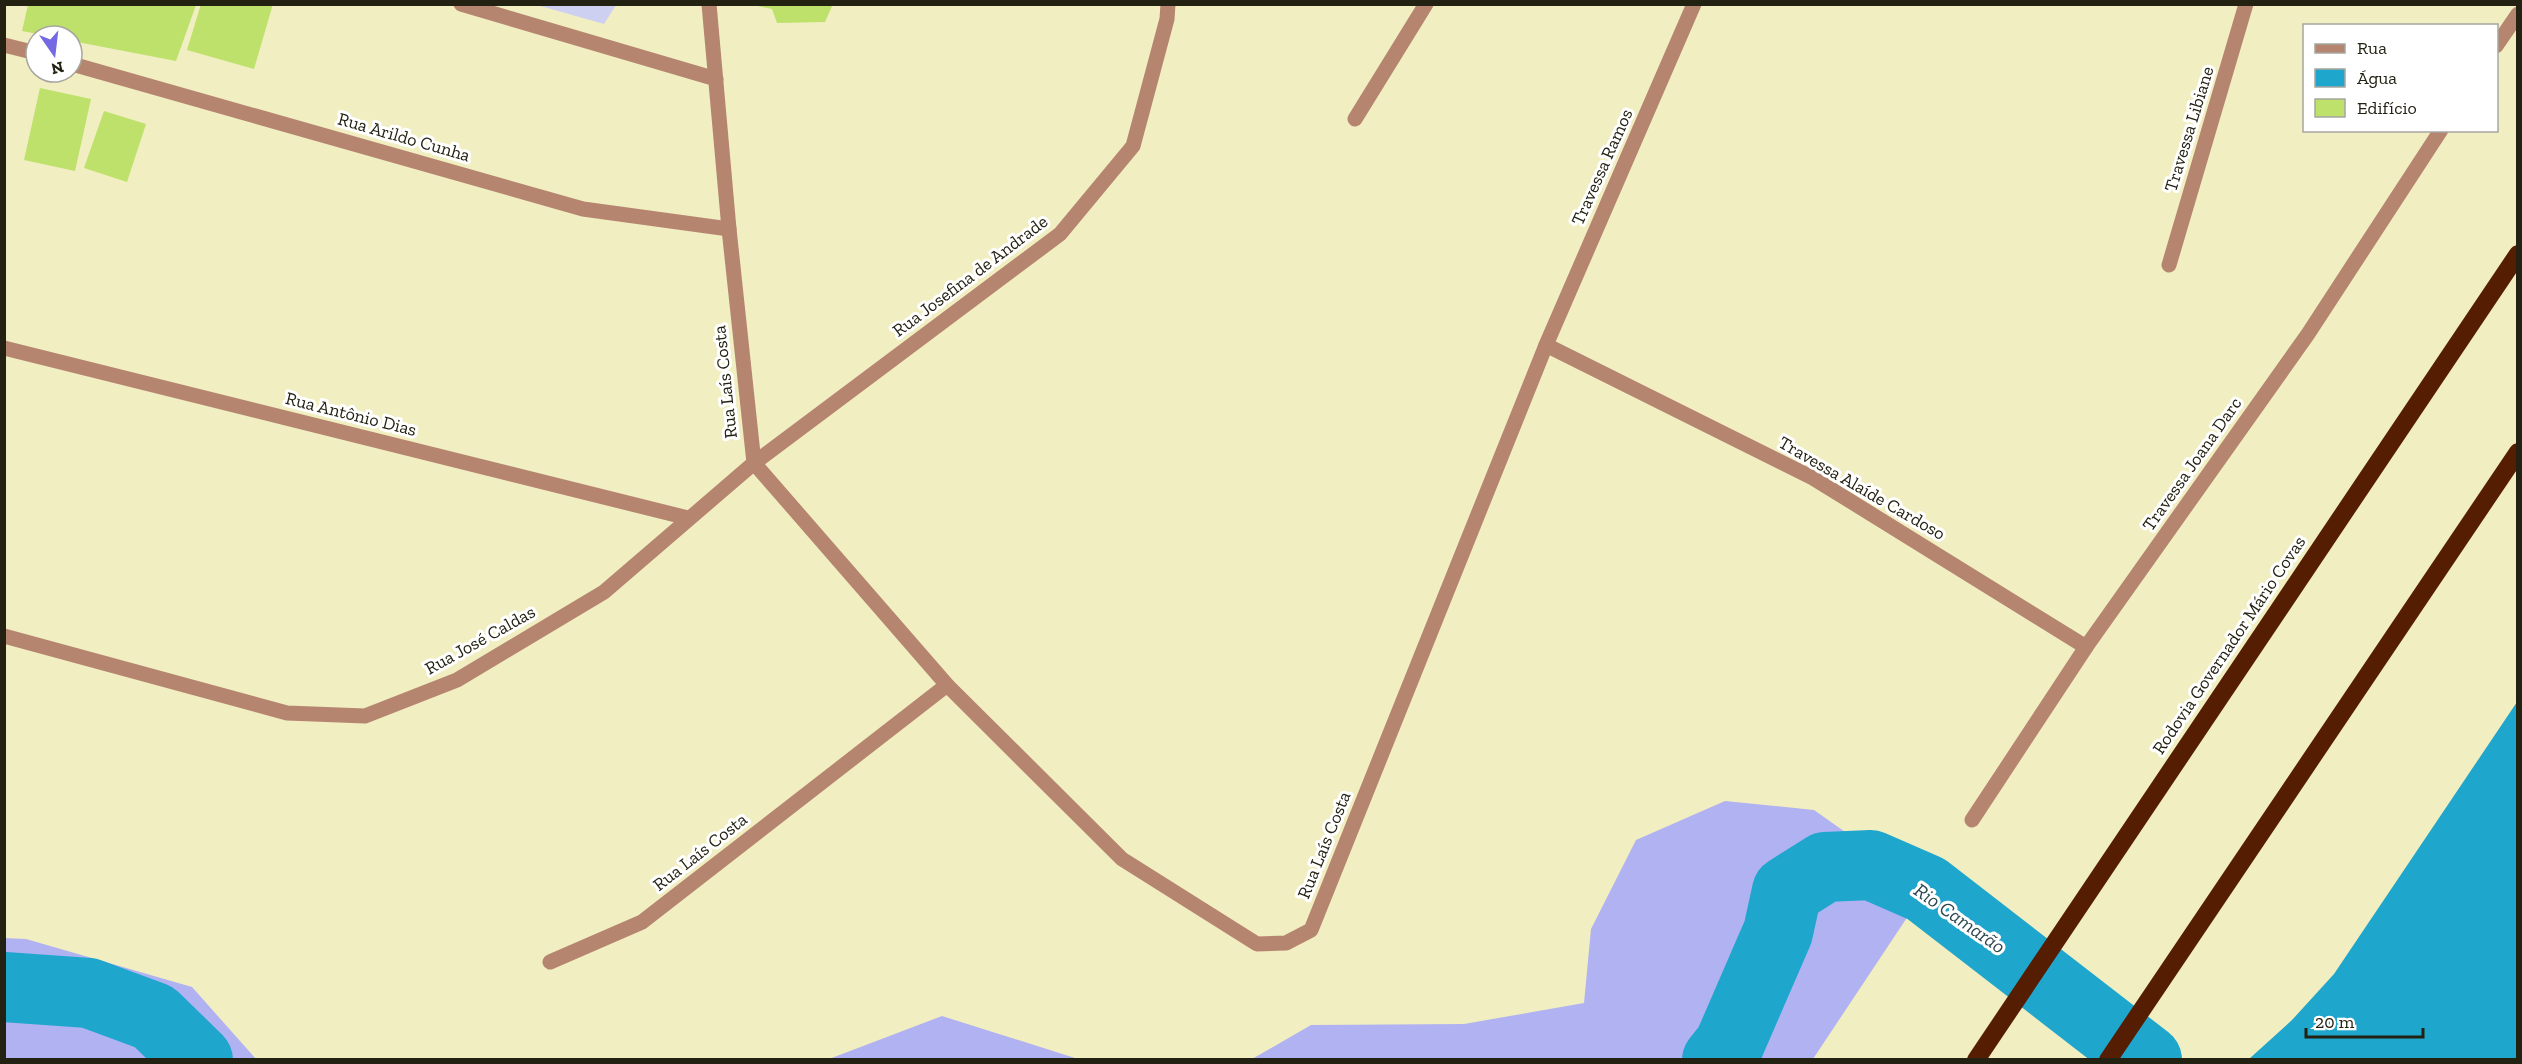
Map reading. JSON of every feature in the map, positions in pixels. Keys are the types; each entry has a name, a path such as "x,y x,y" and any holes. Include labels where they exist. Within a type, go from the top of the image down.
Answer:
{"highway":[{"name":"Rodovia Governador Mário Covas","path":"1976,1059 2517,254"},
{"path":"2108,1059 2517,452"}],"street":[{"path":"461,4 716,79"},
{"name":"Rua Laís Costa","path":"709,4 729,229 754,463 947,685 1122,859 1257,944 1286,943 1311,930 1546,345"},
{"name":"Rua Josefina de Andrade","path":"754,463 1060,234 1133,146 1167,19 1168,4"},
{"path":"1355,119 1426,4"},
{"name":"Travessa Ramos","path":"1546,345 1694,4"},
{"name":"Travessa Libiane","path":"2169,265 2246,4"},
{"path":"2498,43 2517,14"},
{"path":"4,45 24,50"},
{"name":"Rua Arildo Cunha","path":"84,67 583,208 729,229"},
{"name":"Travessa Joana Darc","path":"1972,820 2086,647 2308,334 2440,132"},
{"name":"Travessa Alaíde Cardoso","path":"1546,345 1814,478 2086,647"},
{"name":"Rua Antônio Dias","path":"4,348 688,518"},
{"name":"Rua José Caldas","path":"4,636 287,713 365,716 457,680 604,592 754,463"},
{"name":"Rua Laís Costa","path":"550,962 642,922 947,685"}],"shaded area":[{"path":"616,4 604,24 537,5"},
{"path":"1725,801 1814,810 1926,889 1813,1059 1252,1059 1311,1025 1464,1024 1584,1003 1591,929 1636,840"},
{"path":"4,938 26,939 192,987 256,1059 5,1059"},
{"path":"942,1016 1075,1058 1081,1059 829,1059"}],"water":[{"path":"2517,702 2517,1059 2249,1059 2292,1020 2334,974"}],"building":[{"path":"201,4 273,4 254,69 187,50"},
{"path":"748,4 833,4 825,22 777,23 772,9"},
{"path":"28,5 196,5 176,61 84,43 84,24 24,24 24,31 22,31"},
{"path":"40,88 91,99 75,171 24,160"},
{"path":"104,111 146,124 127,182 84,168"}],"waterway":[{"name":"Rio Camarão","path":"1717,1060 1729,1045 1778,932 1787,891 1825,867 1871,865 1926,889 2147,1060"},
{"name":"Rio Camarão","path":"4,987 89,993 154,1017 198,1060"}]}
